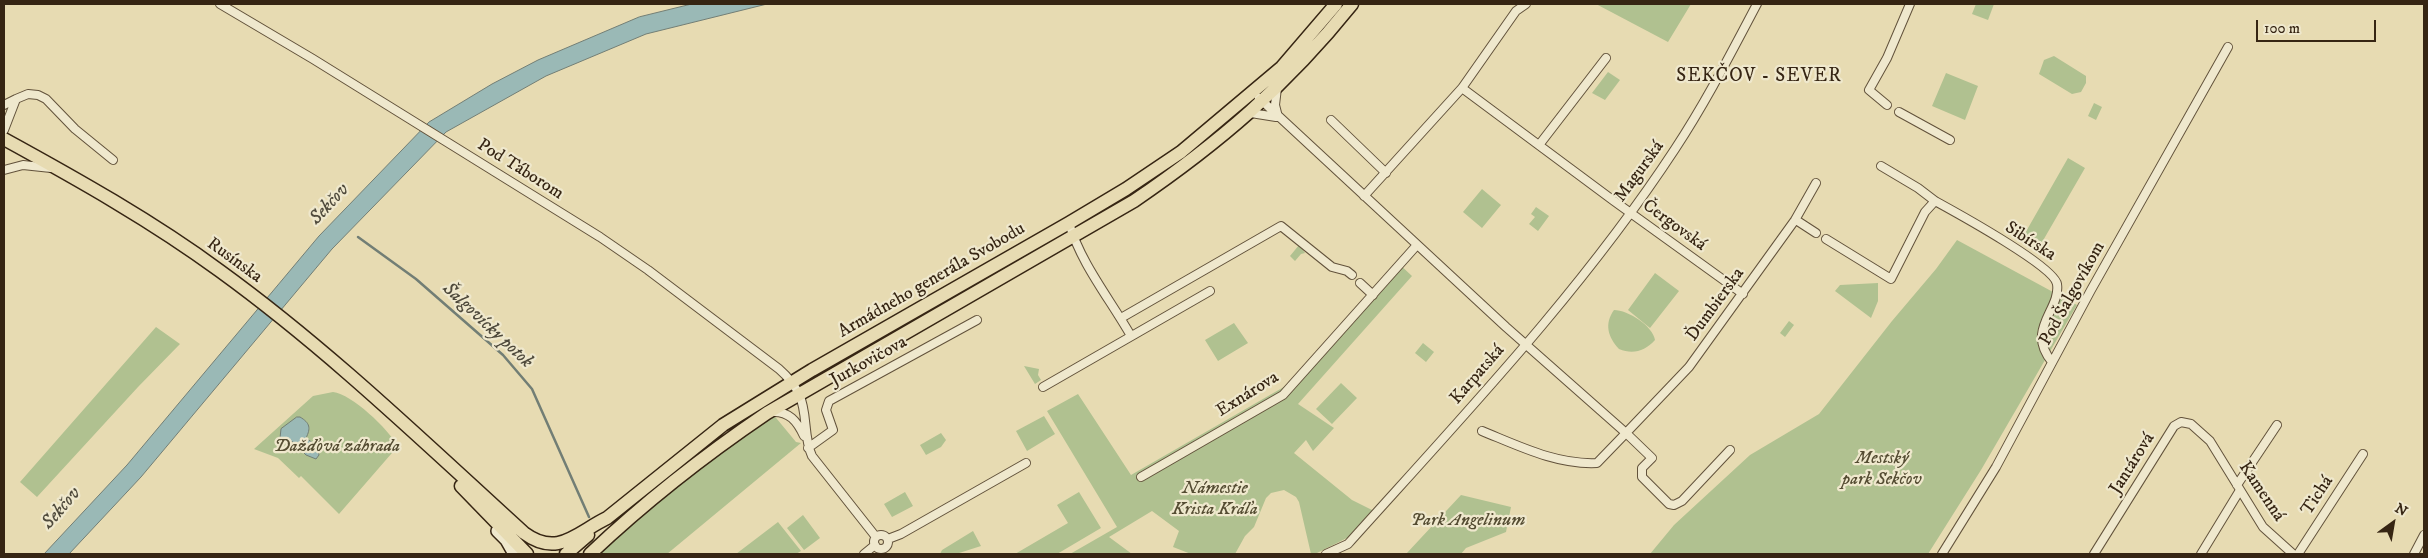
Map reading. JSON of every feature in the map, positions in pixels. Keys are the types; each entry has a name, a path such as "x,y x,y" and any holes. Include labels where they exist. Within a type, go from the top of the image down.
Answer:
{"main road":[{"name":"Armádneho generála Svobodu","path":"595,551 713,450 768,413 1134,201 1181,169 1251,113 1258,97 1336,4"},
{"name":"Armádneho generála Svobodu","path":"524,533 535,542 561,544 607,518 723,425 792,382 1126,189 1258,97 1277,88 1352,4"},
{"name":"Rusínska","path":"4,139 93,190 202,258 244,288 296,329 398,416 524,533"},
{"name":"Rusínska","path":"422,440 458,482 527,554"},
{"path":"566,554 607,518"},
{"path":"524,533 542,554"}],"street":[{"name":"Pod Táborom","path":"220,4 628,256 779,369 792,382 799,394"},
{"path":"1364,196 1462,88 1516,11 1526,4"},
{"name":"Magurská","path":"1526,344 1579,279 1676,148 1714,84 1757,4"},
{"path":"1887,105 1869,90 1887,58 1910,4"},
{"name":"Pod Šalgovíkom","path":"1942,554 1996,467 2052,362 2228,47"},
{"path":"1539,145 1606,58"},
{"path":"1277,88 1275,104 1278,117"},
{"name":"Čergovská","path":"1462,88 1743,294"},
{"path":"4,105 28,94 38,95 46,99 75,129 113,160"},
{"path":"1258,97 1417,245"},
{"path":"4,130 16,99"},
{"path":"1899,112 1950,140"},
{"path":"1251,113 1278,117"},
{"path":"1331,120 1386,173"},
{"path":"4,170 23,165 54,168"},
{"name":"Sibírska","path":"1882,167 2016,249 2052,274 2057,283 2056,292 2042,335 2044,353 2052,362"},
{"name":"Ďumbierska","path":"1482,432 1539,454 1579,464 1597,463 1689,368 1796,220 1816,183"},
{"path":"1826,239 1891,278 1925,212 1935,201"},
{"path":"1796,220 1816,233"},
{"path":"1069,223 1073,236 1131,336"},
{"path":"1121,318 1281,226 1332,267 1347,271 1352,275"},
{"name":"Exnárova","path":"1141,477 1283,395 1417,245"},
{"name":"Karpatská","path":"1326,554 1348,544 1526,344 1417,245"},
{"path":"1360,283 1373,295"},
{"path":"1044,387 1210,291"},
{"name":"Jurkovičova","path":"808,445 833,430 826,410 829,401 977,320"},
{"path":"1526,344 1652,458 1642,468 1642,477 1671,505 1682,501 1730,450"},
{"path":"799,394 803,405 808,445"},
{"path":"768,413 781,412 790,416 797,423 812,456 879,549 884,549 888,545 888,539"},
{"name":"Jantárová","path":"2094,554 2174,426 2181,422 2190,424 2210,441"},
{"path":"2201,554 2277,425"},
{"name":"Kamenná","path":"2210,441 2263,527 2293,554"},
{"name":"Tichá","path":"2298,554 2363,454"},
{"path":"888,539 909,530 1026,463"},
{"path":"458,482 467,499 506,540 514,554"},
{"path":"864,554 883,535 888,539"},
{"path":"2414,554 2424,535"}],"green space":[{"path":"1596,4 1691,4 1668,42"},
{"path":"1976,4 1994,4 1988,20 1972,14"},
{"path":"2054,56 2086,76 2086,83 2081,92 2072,94 2039,74 2044,60"},
{"path":"1608,72 1620,80 1605,100 1592,93"},
{"path":"1946,73 1978,86 1965,120 1932,106"},
{"path":"2094,103 2102,107 2096,120 2088,116"},
{"path":"2068,158 2085,168 2041,244 2024,235"},
{"path":"1482,189 1501,205 1482,228 1463,212"},
{"path":"1536,207 1549,216 1538,231 1529,224 1535,217 1531,214"},
{"name":"Mestský park Sekčov","path":"1957,240 2077,305 1981,470 1928,554 1650,554 1674,525 1750,455 1819,414 1892,321 1936,269"},
{"path":"1299,245 1305,253 1301,254 1295,261 1290,256"},
{"name":"Námestie Krista Kráľa","path":"1398,263 1412,276 1298,404 1334,428 1313,451 1306,440 1294,453 1352,500 1376,512 1349,542 1347,538 1315,554 1311,554 1299,502 1296,497 1284,490 1271,493 1266,498 1254,527 1245,536 1235,554 1191,554 1173,547 1179,531 1152,511 1109,537 1132,554 1070,554 1117,527 1047,411 1078,394 1131,475 1289,384"},
{"path":"1655,273 1679,291 1650,328 1628,310"},
{"path":"1878,283 1878,301 1871,318 1835,291 1840,285"},
{"path":"1614,310 1633,316 1645,324 1650,329 1655,340 1639,351 1629,352 1619,349 1612,340 1608,325"},
{"path":"1789,321 1794,325 1785,337 1780,333"},
{"path":"1234,323 1248,343 1218,361 1205,340"},
{"path":"156,327 180,344 37,497 20,482"},
{"path":"1423,343 1434,352 1426,362 1415,353"},
{"path":"1024,366 1039,369 1038,375 1041,380 1035,384"},
{"path":"1341,383 1357,398 1332,424 1316,409"},
{"name":"Dažďová záhrada","path":"333,392 350,399 369,413 398,446 339,514 301,476 299,478 278,458 254,449 313,396"},
{"path":"772,413 796,442 801,443 667,554 597,554 605,542"},
{"path":"1044,416 1055,434 1027,451 1016,431"},
{"path":"941,433 946,440 941,447 926,455 920,445"},
{"path":"905,492 913,506 892,517 884,504"},
{"path":"1079,492 1101,528 1057,554 1015,554 1068,523 1057,505"},
{"name":"Park Angelinum","path":"1461,495 1511,507 1506,532 1466,548 1461,554 1406,554"},
{"path":"803,515 820,538 804,550 787,528"},
{"path":"778,522 801,551 796,554 736,554"},
{"path":"973,531 981,546 956,554 940,554 942,550"}],"water":[{"path":"692,4 767,4 646,34 546,76 446,132 332,249 141,477 69,554 44,554 127,465 319,236 429,122 492,84 538,60 639,17"},
{"path":"297,417 300,417 308,424 309,431 306,438 317,446 319,455 316,459 306,455 293,442 280,438 281,429"}],"waterway":[{"name":"Šalgovícky potok","path":"358,237 416,279 503,355 532,389 589,517"}],"district":[{"name":"SEKČOV - SEVER","path":"1759,77"}],"water label":[{"name":"Sekčov","path":"330,205"},
{"name":"Sekčov","path":"62,509"}]}
